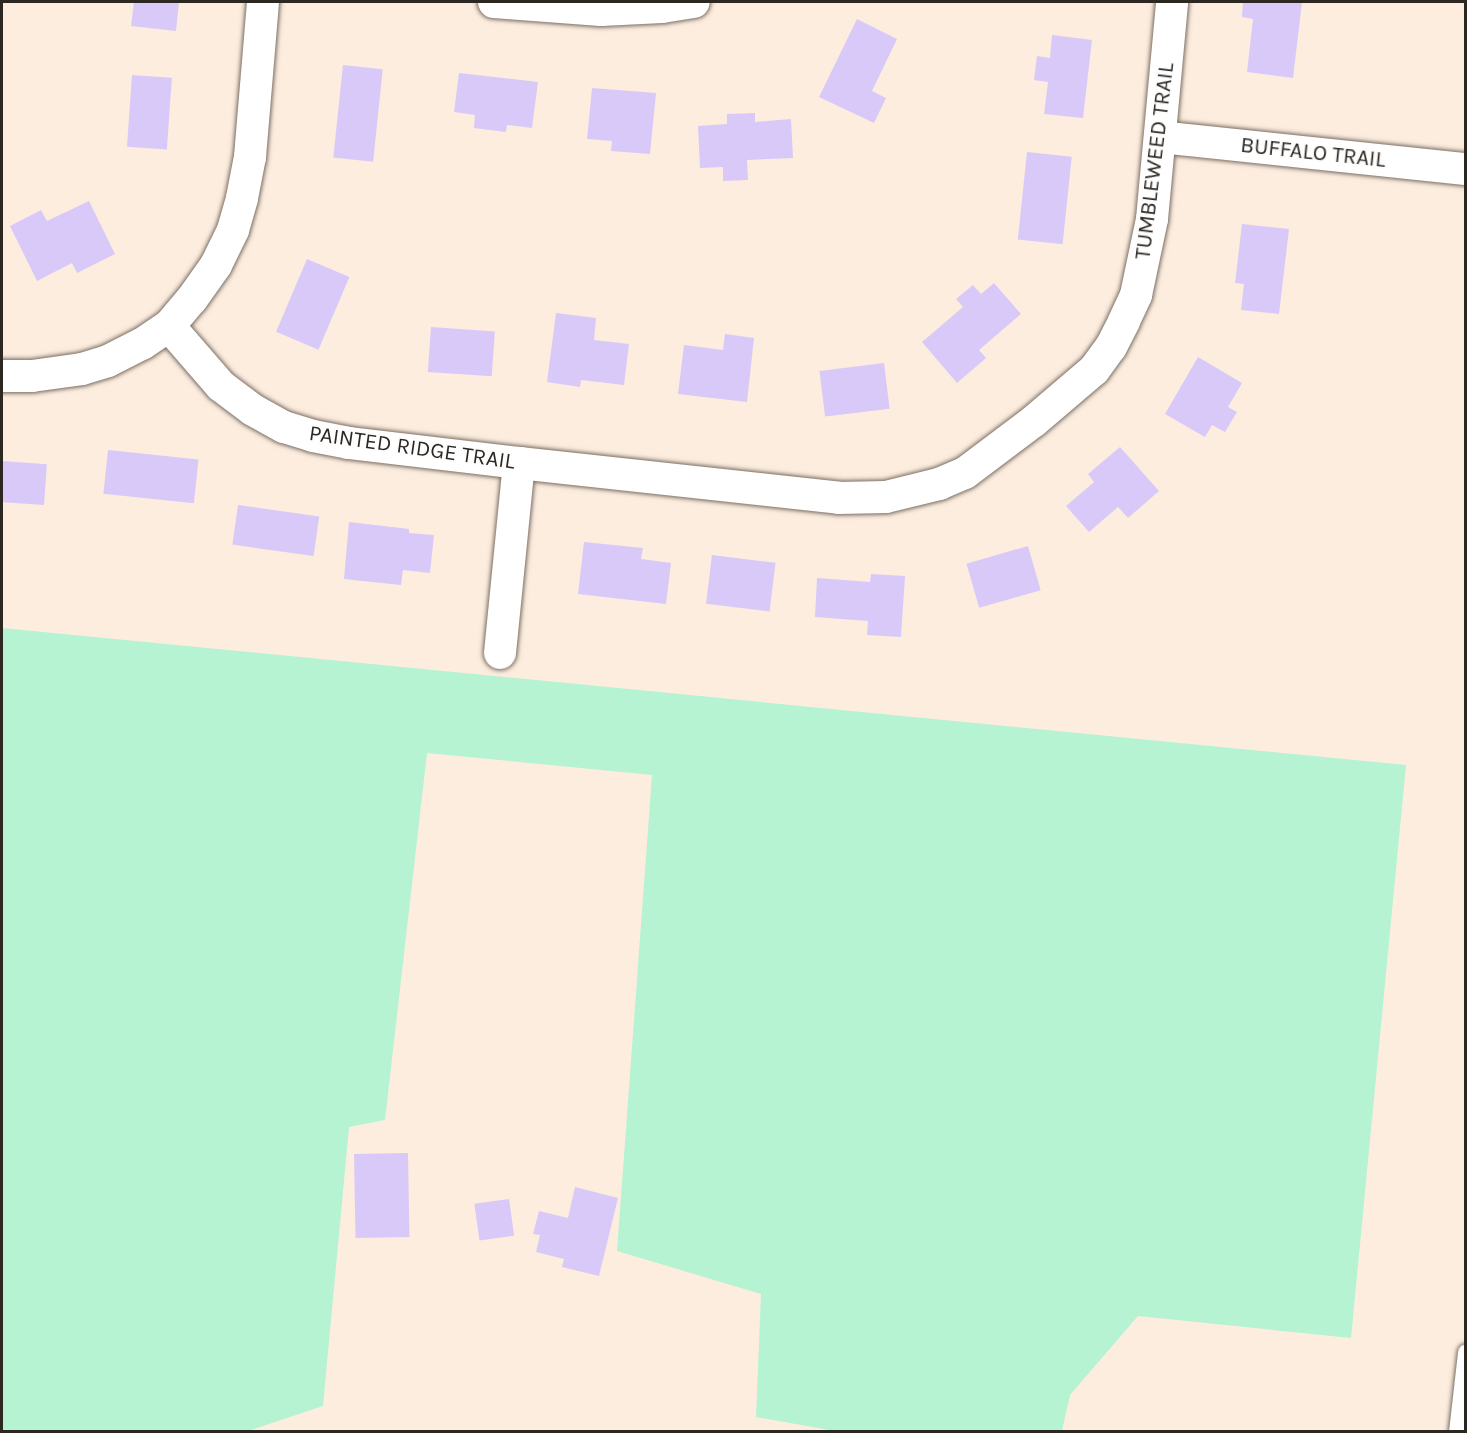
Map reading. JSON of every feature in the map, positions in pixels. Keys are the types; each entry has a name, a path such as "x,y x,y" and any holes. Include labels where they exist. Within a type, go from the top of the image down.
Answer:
{"street":[{"path":"2,376 32,376 82,369 108,361 142,344 169,326 216,265 233,230 250,157 263,2"},
{"path":"494,2 602,10 662,8 694,2"},
{"name":"TUMBLEWEED TRAIL","path":"693,482 839,498 886,497 921,490 965,473 1034,422 1094,370 1111,347 1136,295 1143,266 1152,219 1172,2"},
{"name":"BUFFALO TRAIL","path":"1160,136 1466,169"},
{"name":"PAINTED RIDGE TRAIL","path":"169,326 221,386 253,410 284,427 350,443 693,482"},
{"path":"500,653 519,463"}],"lane":[{"path":"1457,1431 1466,1353"}],"green space":[{"path":"2,628 1406,765 1351,1338 1138,1316 1070,1395 1062,1431 835,1431 756,1417 761,1294 617,1251 652,775 427,753 385,1120 349,1127 323,1406 248,1431 2,1431"}],"building":[{"path":"134,2 179,2 176,31 131,26"},
{"path":"1243,2 1302,2 1293,78 1247,72 1253,19 1242,17"},
{"path":"857,19 897,39 872,91 886,98 874,123 819,97"},
{"path":"1052,35 1092,40 1083,118 1044,114 1048,82 1034,80 1037,56 1050,58"},
{"path":"343,65 383,69 373,162 333,157"},
{"path":"459,73 538,82 532,128 507,125 506,132 474,128 475,115 454,112"},
{"path":"132,75 172,78 167,150 127,147"},
{"path":"592,88 656,93 650,154 611,151 612,141 587,139"},
{"path":"755,113 755,122 791,119 793,158 747,160 748,180 723,181 723,167 700,168 698,126 727,124 727,114"},
{"path":"1027,152 1072,157 1063,244 1018,240"},
{"path":"89,201 115,254 77,273 72,263 37,281 10,226 41,210 47,221"},
{"path":"1242,224 1289,229 1279,314 1241,310 1244,284 1235,283"},
{"path":"307,259 349,277 318,350 276,332"},
{"path":"994,283 1021,314 979,350 986,358 957,383 922,342 963,307 956,299 973,285 981,294"},
{"path":"556,313 596,318 594,340 629,344 624,385 581,380 580,387 547,382"},
{"path":"431,327 495,331 492,376 428,372"},
{"path":"725,334 754,338 747,402 678,394 684,345 723,350"},
{"path":"1198,357 1242,383 1228,407 1237,412 1225,432 1212,425 1205,437 1165,414"},
{"path":"884,363 890,409 825,417 819,371"},
{"path":"1120,447 1159,491 1128,518 1118,507 1089,532 1066,506 1094,482 1088,474"},
{"path":"108,450 199,460 194,503 103,494"},
{"path":"2,461 47,464 44,505 2,502"},
{"path":"238,505 319,516 314,556 232,545"},
{"path":"349,522 409,529 409,533 434,535 430,573 403,570 401,585 344,579"},
{"path":"584,542 643,548 641,559 671,563 666,604 578,594"},
{"path":"1028,546 1041,590 979,608 966,564"},
{"path":"712,555 776,563 770,611 706,604"},
{"path":"871,574 905,576 901,637 867,635 868,621 815,617 817,578 870,582"},
{"path":"408,1153 409,1237 355,1238 354,1154"},
{"path":"575,1187 618,1198 599,1276 562,1267 564,1259 536,1252 540,1235 533,1234 539,1211 568,1218"},
{"path":"509,1199 514,1236 479,1241 474,1204"}]}
